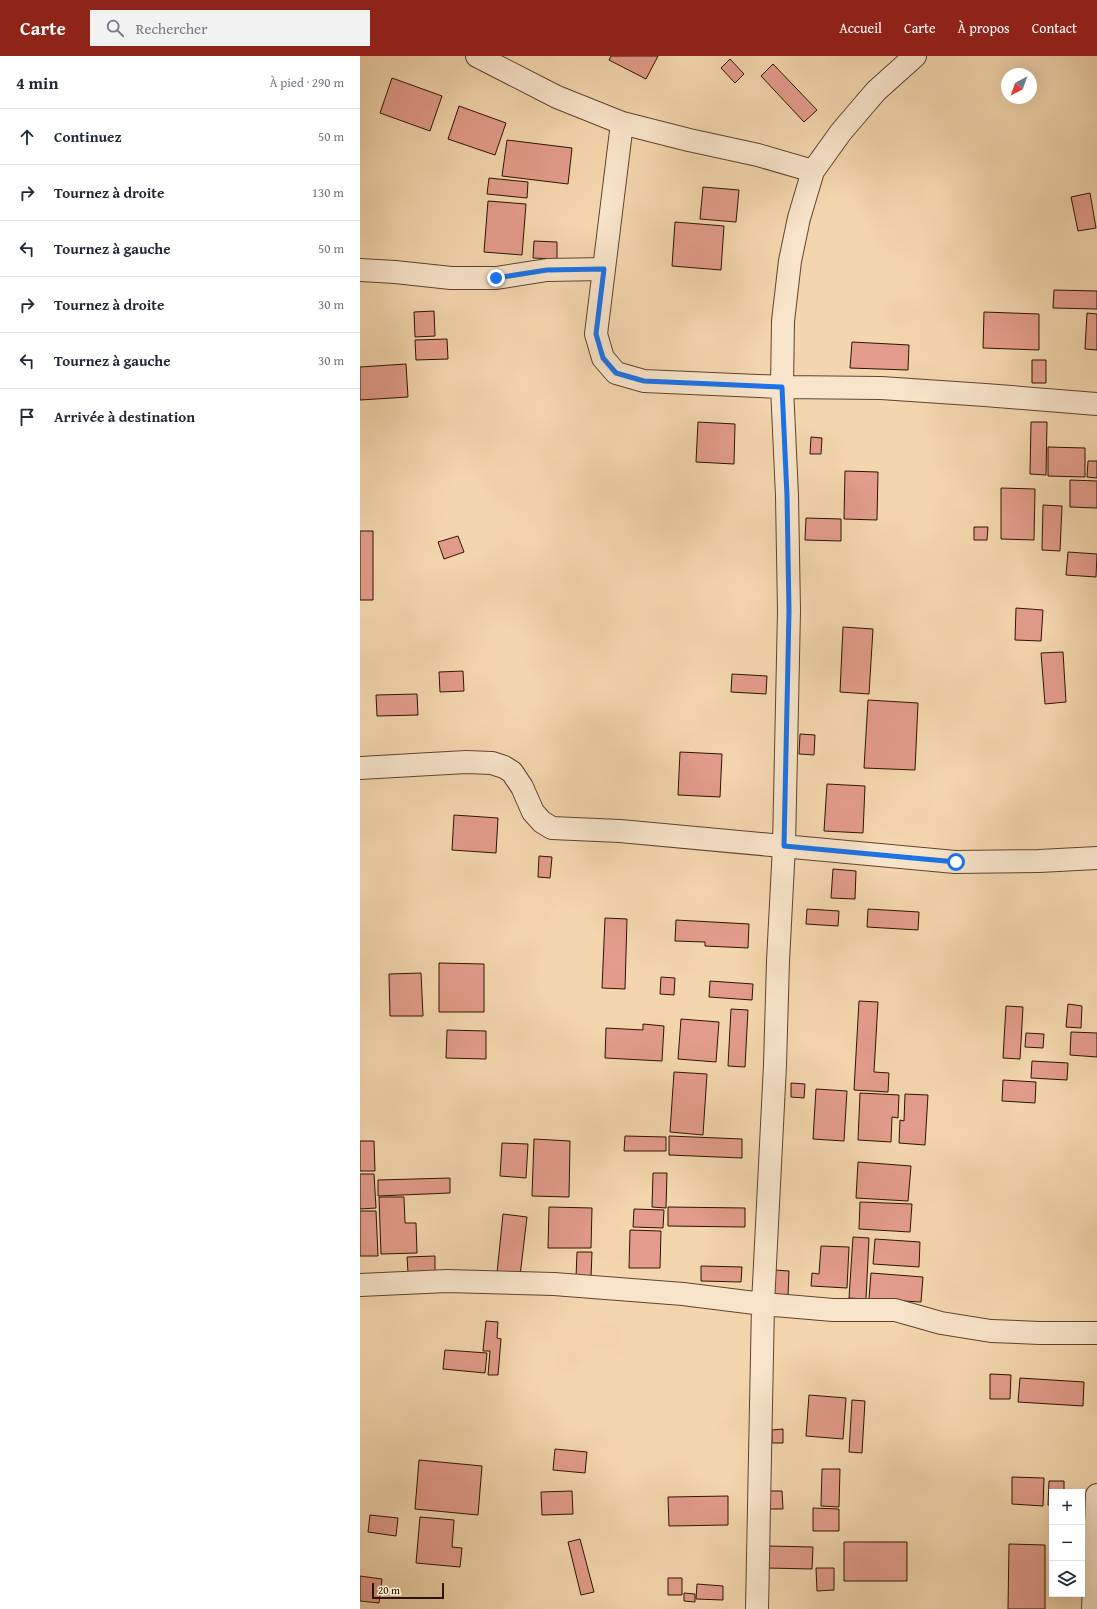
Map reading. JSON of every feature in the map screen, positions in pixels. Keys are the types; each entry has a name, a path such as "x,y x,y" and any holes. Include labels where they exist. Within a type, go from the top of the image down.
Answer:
{"street":[{"path":"477,56 557,97 622,123 689,140 758,155 813,170"},
{"path":"757,1609 763,1304 784,846 789,611 787,496 782,387 783,321 790,260 799,218 813,170 876,91 915,56"},
{"path":"622,123 596,334 603,358 616,373 644,381 782,387 881,388 985,394 1097,404"},
{"path":"360,270 451,278 496,278 547,270 604,269"},
{"path":"360,768 466,762 492,763 504,766 512,772 522,787 533,812 542,822 552,828 620,831 956,862 1039,861 1097,858"},
{"path":"360,1284 447,1281 554,1284 683,1294 763,1304 833,1310 895,1310 941,1323 991,1331 1097,1333"},
{"path":"1092,1609 1097,1495"}],"building":[{"path":"611,56 658,56 646,79 609,60"},
{"path":"730,59 744,74 735,83 721,68"},
{"path":"773,64 817,110 804,122 761,76"},
{"path":"392,78 442,96 430,131 380,113"},
{"path":"459,106 506,123 495,155 448,139"},
{"path":"507,140 572,148 568,184 502,176"},
{"path":"489,178 528,182 527,198 487,194"},
{"path":"703,187 739,190 736,222 700,219"},
{"path":"1090,193 1096,228 1078,231 1071,197"},
{"path":"488,201 526,204 522,255 484,252"},
{"path":"675,222 724,226 721,270 672,266"},
{"path":"534,241 557,242 557,259 533,258"},
{"path":"1054,290 1097,291 1097,309 1053,308"},
{"path":"434,311 435,336 415,337 414,312"},
{"path":"984,312 1039,314 1039,350 983,348"},
{"path":"1087,313 1097,314 1097,350 1085,349"},
{"path":"447,339 448,359 416,360 415,340"},
{"path":"852,342 909,345 908,370 850,368"},
{"path":"1032,360 1046,360 1046,383 1032,383"},
{"path":"406,364 408,397 360,400 360,367"},
{"path":"698,422 735,424 734,464 696,462"},
{"path":"1031,422 1047,422 1046,475 1030,474"},
{"path":"811,437 822,438 821,454 810,454"},
{"path":"1048,447 1085,448 1085,477 1048,476"},
{"path":"1088,461 1097,461 1097,478 1087,477"},
{"path":"845,471 878,472 877,520 844,519"},
{"path":"1070,480 1097,481 1097,508 1070,507"},
{"path":"1001,488 1035,489 1034,540 1001,539"},
{"path":"1043,505 1062,506 1060,551 1042,550"},
{"path":"806,518 841,519 841,541 805,540"},
{"path":"974,527 988,527 987,540 974,540"},
{"path":"360,531 373,531 373,600 360,600"},
{"path":"458,536 464,552 444,559 438,542"},
{"path":"1068,552 1097,554 1096,577 1066,575"},
{"path":"1016,608 1043,610 1041,641 1015,640"},
{"path":"843,627 873,629 869,694 840,692"},
{"path":"1063,652 1066,702 1045,704 1041,653"},
{"path":"463,671 464,691 440,692 439,672"},
{"path":"732,674 767,676 766,694 731,692"},
{"path":"417,694 418,715 377,716 376,695"},
{"path":"868,700 918,703 915,770 864,768"},
{"path":"800,734 815,735 814,755 799,754"},
{"path":"680,752 722,754 720,797 678,795"},
{"path":"827,784 865,786 863,833 824,831"},
{"path":"454,815 498,818 496,853 452,850"},
{"path":"539,856 552,857 550,878 538,877"},
{"path":"833,869 856,871 855,899 831,898"},
{"path":"807,909 839,911 838,926 806,924"},
{"path":"868,909 919,912 918,930 867,927"},
{"path":"605,918 627,919 625,989 602,988"},
{"path":"676,920 749,924 748,948 705,946 705,942 675,941"},
{"path":"439,963 484,964 484,1012 439,1012"},
{"path":"421,973 423,1016 390,1016 389,974"},
{"path":"661,977 675,978 674,995 660,994"},
{"path":"710,981 753,984 752,1000 709,997"},
{"path":"859,1001 878,1002 874,1072 889,1073 888,1092 854,1090"},
{"path":"1068,1004 1082,1006 1081,1028 1066,1027"},
{"path":"1006,1006 1023,1007 1020,1059 1003,1058"},
{"path":"731,1009 748,1010 745,1067 728,1066"},
{"path":"681,1019 719,1022 716,1062 678,1059"},
{"path":"643,1024 664,1026 662,1061 605,1058 606,1028 643,1030"},
{"path":"447,1030 486,1031 486,1059 446,1058"},
{"path":"1071,1032 1097,1033 1097,1057 1070,1055"},
{"path":"1026,1033 1044,1034 1043,1048 1025,1047"},
{"path":"1032,1061 1068,1063 1067,1080 1031,1078"},
{"path":"674,1072 707,1074 703,1135 670,1132"},
{"path":"1003,1080 1036,1082 1035,1103 1002,1101"},
{"path":"791,1083 805,1084 804,1098 791,1097"},
{"path":"816,1089 847,1091 844,1141 813,1139"},
{"path":"860,1093 899,1095 898,1118 892,1117 891,1142 858,1140"},
{"path":"905,1094 928,1095 925,1145 899,1143 900,1120 904,1121"},
{"path":"625,1136 666,1137 666,1151 624,1151"},
{"path":"669,1136 742,1139 742,1158 669,1155"},
{"path":"534,1139 570,1141 569,1197 532,1196"},
{"path":"360,1141 374,1141 375,1171 360,1171"},
{"path":"502,1143 528,1144 526,1178 500,1176"},
{"path":"858,1162 911,1166 908,1201 856,1198"},
{"path":"653,1173 667,1173 666,1208 652,1207"},
{"path":"360,1174 374,1174 376,1208 360,1209"},
{"path":"450,1178 450,1193 378,1196 378,1180"},
{"path":"379,1197 404,1197 405,1223 416,1223 417,1253 381,1254"},
{"path":"860,1202 912,1204 910,1232 859,1229"},
{"path":"549,1207 592,1208 591,1248 548,1248"},
{"path":"668,1207 745,1208 745,1227 668,1226"},
{"path":"634,1209 664,1210 663,1228 633,1227"},
{"path":"360,1211 376,1211 378,1256 360,1256"},
{"path":"503,1214 527,1217 520,1276 497,1273"},
{"path":"630,1230 661,1231 660,1268 629,1268"},
{"path":"853,1237 869,1238 866,1299 849,1298"},
{"path":"875,1239 920,1242 919,1267 873,1264"},
{"path":"821,1246 849,1247 847,1288 811,1286 812,1273 819,1274"},
{"path":"577,1252 592,1252 591,1278 576,1278"},
{"path":"435,1256 435,1271 408,1272 407,1257"},
{"path":"701,1266 742,1267 741,1282 701,1281"},
{"path":"775,1270 789,1271 788,1295 774,1294"},
{"path":"871,1273 923,1277 921,1302 869,1299"},
{"path":"486,1321 498,1322 497,1338 501,1339 498,1375 488,1375 490,1351 483,1351"},
{"path":"445,1350 487,1353 485,1373 443,1369"},
{"path":"990,1374 1011,1375 1010,1399 990,1399"},
{"path":"1020,1378 1084,1382 1083,1406 1018,1402"},
{"path":"809,1395 846,1398 843,1439 806,1436"},
{"path":"852,1400 865,1401 862,1453 849,1452"},
{"path":"783,1429 783,1443 772,1443 772,1430"},
{"path":"555,1449 587,1452 585,1473 553,1470"},
{"path":"419,1460 482,1466 478,1515 415,1509"},
{"path":"822,1469 840,1469 839,1507 821,1506"},
{"path":"1012,1477 1044,1478 1043,1506 1012,1504"},
{"path":"1049,1481 1064,1481 1064,1489 1049,1489 1048,1505"},
{"path":"572,1491 573,1514 542,1515 541,1492"},
{"path":"769,1491 782,1491 783,1509 769,1509"},
{"path":"728,1496 728,1525 669,1526 668,1497"},
{"path":"813,1508 839,1509 839,1531 813,1531"},
{"path":"370,1515 398,1518 396,1536 368,1532"},
{"path":"420,1517 454,1520 452,1547 462,1548 460,1567 416,1563"},
{"path":"580,1539 594,1592 581,1595 568,1542"},
{"path":"844,1542 907,1542 907,1581 844,1581"},
{"path":"1009,1544 1045,1545 1045,1609 1008,1609"},
{"path":"768,1546 813,1547 812,1569 767,1568"},
{"path":"816,1568 834,1568 834,1590 817,1591"},
{"path":"360,1576 382,1579 379,1603 360,1601"},
{"path":"668,1578 682,1578 682,1595 668,1595"},
{"path":"697,1584 723,1586 723,1600 696,1599"},
{"path":"684,1593 695,1594 695,1602 684,1601"}],"route":[{"path":"496,278 547,270 604,269 596,334 603,358 616,373 644,381 782,387 787,496 789,611 784,846 956,862"}]}
